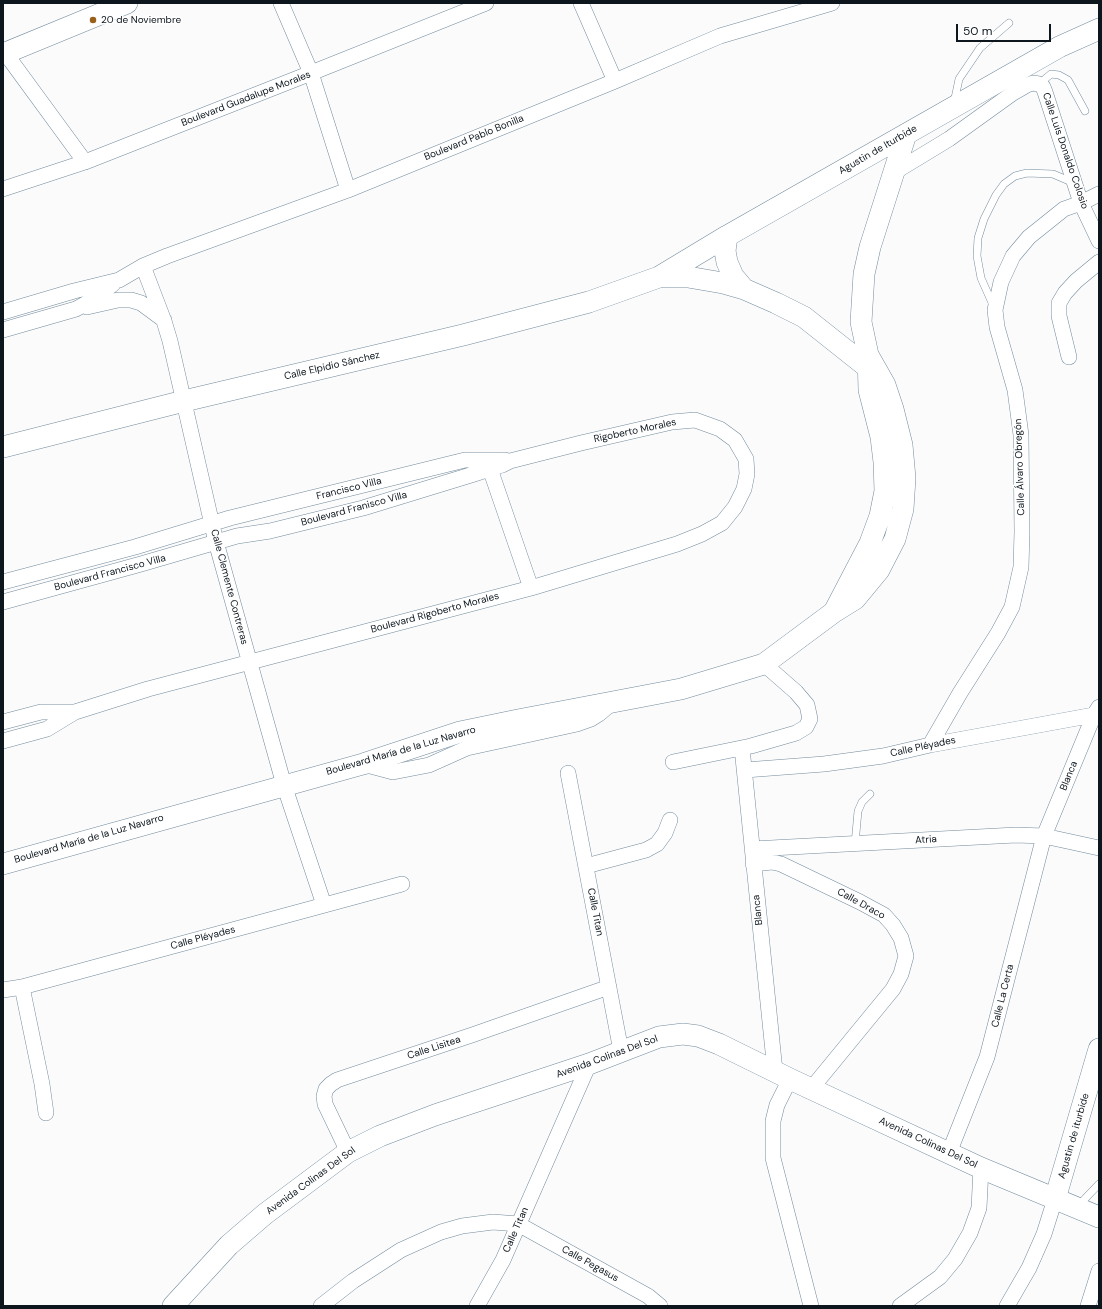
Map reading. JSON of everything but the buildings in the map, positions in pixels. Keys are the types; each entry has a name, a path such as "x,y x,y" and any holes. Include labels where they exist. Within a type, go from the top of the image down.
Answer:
{"street":[{"path":"85,162 4,53 127,3"},
{"path":"281,3 311,74 348,190"},
{"name":"Boulevard Guadalupe Morales","path":"3,189 85,162 311,74 486,3"},
{"path":"582,3 615,81"},
{"name":"Boulevard Pablo Bonilla","path":"3,330 76,309 94,299 119,280 143,266 348,190 615,81 720,36 832,3"},
{"name":"Agustin de Iturbide","path":"659,277 727,236 953,107 1059,48 1099,29"},
{"path":"893,173 949,139 1013,93 1027,85 1033,83 1039,84"},
{"name":"Calle Luis Donaldo Colosio","path":"1039,84 1045,92 1081,203 1099,241"},
{"name":"Boulevard María de la Luz Navarro","path":"3,864 363,764 460,732 681,689 764,664 834,612 855,599 879,570 895,539 903,509 905,478 902,445 885,385 870,363 862,322 864,274 870,247 906,134"},
{"name":"Calle Álvaro Obregón","path":"930,745 960,693 998,634 1012,607 1021,567 1021,435 1015,390 997,327 995,310 1001,282 1013,256 1029,237 1064,209 1099,194"},
{"path":"727,236 724,250 727,262 734,276 744,289"},
{"path":"1069,357 1059,316 1059,303 1072,285 1099,262"},
{"name":"Calle Clemente Contreras","path":"143,266 170,341 216,542 284,785 324,905"},
{"path":"659,277 688,277 722,283 744,289 804,317 870,363"},
{"name":"Calle Elpidio Sánchez","path":"3,447 184,401 463,335 589,302 659,277"},
{"name":"Boulevard Pablo Bonilla","path":"3,312 74,291 119,280"},
{"path":"76,309 118,300 131,300 141,303 164,321"},
{"name":"Rigoberto Morales","path":"488,464 510,461 672,422 695,420 720,429 736,440 746,459"},
{"name":"Boulevard Rigoberto Morales","path":"3,741 47,729 75,712 148,689 531,588 678,544 702,534 722,523 736,507 744,489 747,474 746,459"},
{"name":"Francisco Villa","path":"212,524 466,460 488,464"},
{"path":"488,464 531,588"},
{"name":"Boulevard Franisco Villa","path":"216,542 237,536 270,531 363,508 488,464"},
{"name":"Boulevard Francisco Villa","path":"3,582 135,547 212,524"},
{"name":"Boulevard Francisco Villa","path":"3,602 216,542"},
{"path":"135,547 142,564"},
{"path":"673,762 742,748 796,732 806,727 810,719 807,705 796,692 764,664"},
{"name":"Boulevard Rigoberto Morales","path":"3,722 41,712 75,712"},
{"name":"Calle Pléyades","path":"745,770 824,764 883,756 930,745 1097,712"},
{"name":"Blanca","path":"1044,836 1097,712"},
{"name":"Blanca","path":"742,748 752,856 783,1075"},
{"name":"Calle Titan","path":"568,773 621,1051"},
{"path":"586,866 646,850 657,844 665,833 670,820"},
{"name":"Atria","path":"752,856 855,844 1016,835 1044,836 1099,848"},
{"name":"Calle La Certa","path":"949,1153 987,1057 1044,836"},
{"name":"Calle Draco","path":"752,856 781,864 884,915 893,925 901,938 906,956 901,974 893,989 811,1089"},
{"name":"Calle Pléyades","path":"3,990 22,987 402,884"},
{"path":"22,987 42,1084 46,1113"},
{"name":"Calle Lisitea","path":"348,1152 325,1104 324,1096 326,1089 337,1080 472,1036 609,987"},
{"name":"Avenida Colinas Del Sol","path":"173,1306 235,1240 265,1214 348,1152 380,1136 435,1115 589,1064 659,1037 682,1034 698,1036 719,1044 811,1089 949,1153 1099,1217"},
{"name":"Agustin de iturbide","path":"1055,1199 1099,1049"},
{"name":"Calle Titan","path":"477,1306 503,1260 589,1064"},
{"path":"783,1075 773,1121 773,1158 811,1306"},
{"path":"900,1306 940,1277 955,1259 970,1233 979,1208 982,1168"},
{"path":"1007,1306 1029,1268 1044,1234 1055,1199"},
{"path":"321,1306 353,1281 401,1250 441,1232 462,1226 493,1222 518,1224"},
{"name":"Calle Pegasus","path":"518,1224 648,1296 660,1306"},
{"path":"1088,1306 1099,1271"}],"lane":[{"path":"953,107 959,79 963,73 980,48 1009,23"},
{"path":"1039,84 1051,74 1059,75 1068,80 1085,111"},
{"path":"995,310 981,278 977,256 978,238 984,219 996,195 1004,184 1015,176 1027,173 1053,174 1076,184"},
{"path":"855,844 858,811 862,802 870,794"},
{"path":"1077,1207 1099,1184"}],"place":[{"name":"20 de Noviembre","path":"93,20"}]}
